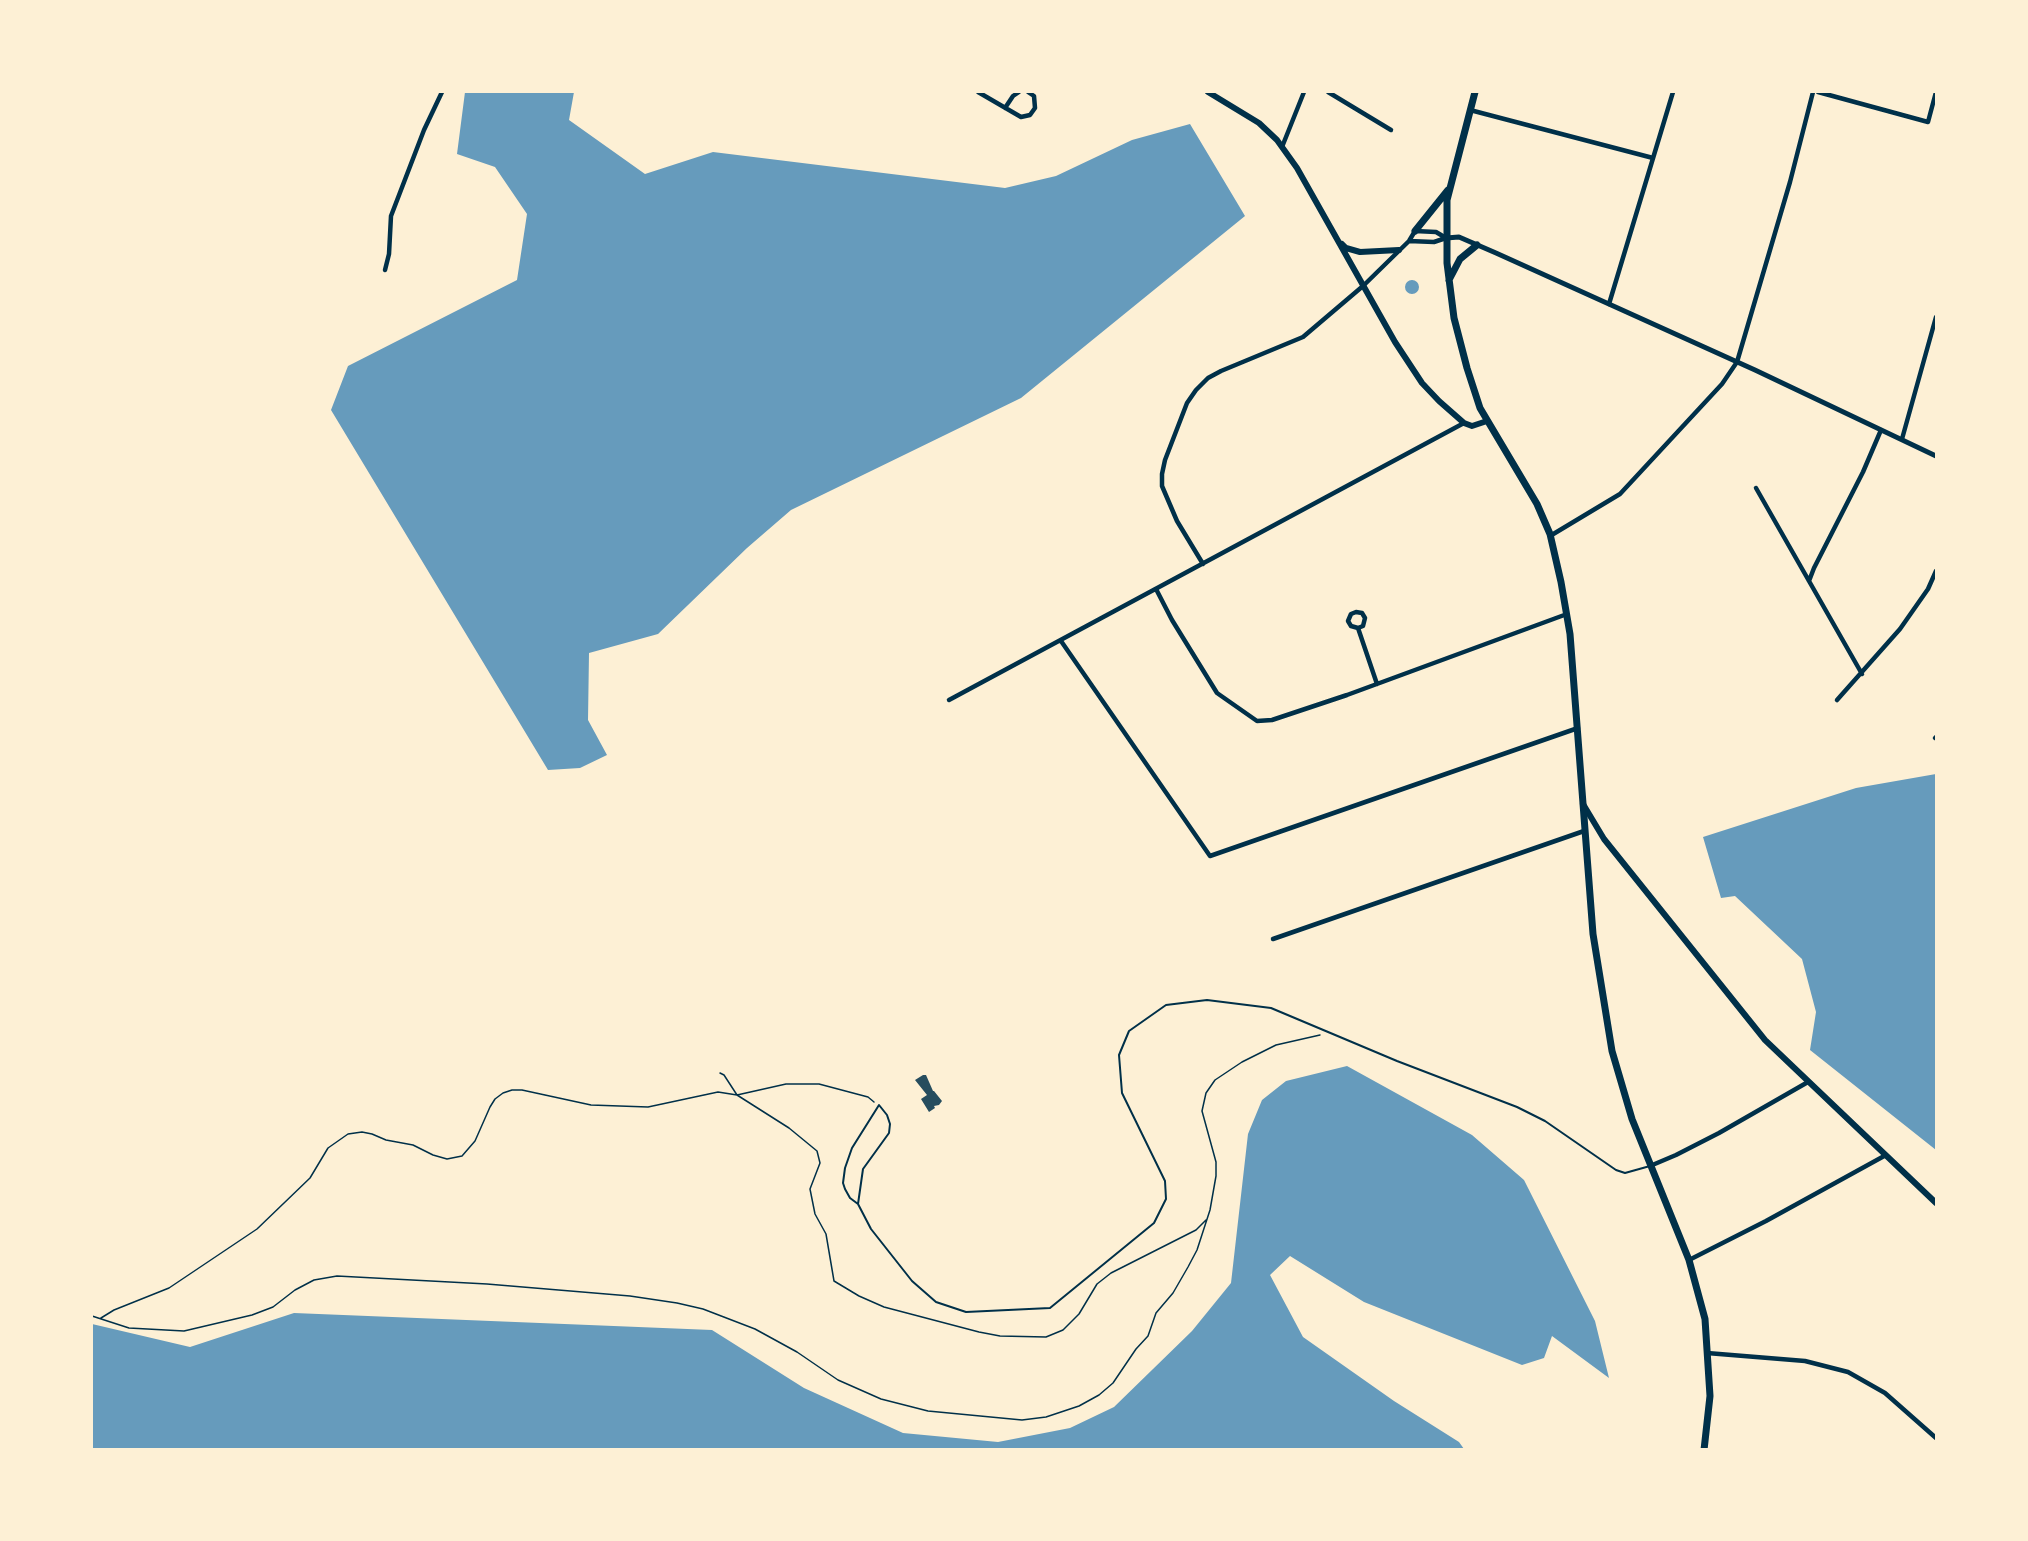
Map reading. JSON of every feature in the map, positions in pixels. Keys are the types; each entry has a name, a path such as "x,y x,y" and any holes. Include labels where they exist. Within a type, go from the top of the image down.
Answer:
{"main road":[{"path":"1208,92 1271,132 1297,168 1363,286 1422,383 1464,423 1472,426 1487,422"},
{"path":"1475,92 1447,200 1446,238 1449,280 1459,339 1487,422 1533,497 1550,536 1570,634 1593,934 1612,1051 1632,1119 1689,1260 1705,1319 1710,1396 1704,1449"},
{"path":"1415,231 1450,188"},
{"path":"1338,242 1346,248 1360,252 1399,250"},
{"path":"1449,280 1460,259 1477,245"},
{"path":"1582,804 1604,839 1765,1040 1936,1203"}],"street":[{"path":"385,270 389,254 393,209 424,130 442,92"},
{"path":"978,92 1021,117 1030,115 1036,104 1034,96 1028,92"},
{"path":"1005,108 1013,96 1019,92"},
{"path":"1282,147 1304,92"},
{"path":"1328,92 1391,130"},
{"path":"1609,304 1627,237 1673,92"},
{"path":"1550,536 1620,494 1722,384 1737,362 1790,182 1813,92"},
{"path":"1818,92 1928,122 1936,92"},
{"path":"1470,110 1653,158"},
{"path":"1203,564 1177,521 1162,486 1165,460 1187,403 1208,378 1221,370 1303,337 1363,286 1409,241 1415,231 1436,232 1446,238"},
{"path":"1409,241 1434,242 1459,237 1737,362 1936,456"},
{"path":"1902,439 1936,317"},
{"path":"949,700 1464,423"},
{"path":"1809,581 1863,472 1881,430"},
{"path":"1756,488 1862,674"},
{"path":"1837,700 1900,629 1928,589 1936,571"},
{"path":"1156,589 1172,620 1217,693 1257,721 1272,720 1377,684 1566,614"},
{"path":"1359,628 1377,684"},
{"path":"1061,641 1209,855 1578,728"},
{"path":"1273,939 1584,831"},
{"path":"1650,1166 1719,1133 1808,1082"},
{"path":"1689,1260 1766,1221 1886,1155"},
{"path":"1707,1353 1805,1361 1848,1372 1885,1393 1936,1438"}],"lane":[{"path":"858,1204 863,1169 889,1133 890,1124 887,1115 879,1105 852,1148 843,1183 850,1198 858,1204 871,1229 912,1281 936,1302 966,1312 1050,1308 1154,1223 1166,1199 1165,1181 1122,1093 1119,1055 1129,1031 1166,1005 1207,1000 1271,1008 1497,1100 1545,1122 1616,1170 1625,1173 1650,1166"}],"path":[{"path":"92,1316 129,1328 184,1331 252,1315 273,1306 314,1280 337,1276 487,1284 630,1296 703,1309 755,1329 797,1352 838,1380 880,1399 928,1411 1022,1420 1046,1417 1079,1406 1099,1395 1113,1383 1148,1335 1156,1313 1173,1293 1197,1250 1207,1220 1216,1176 1216,1162 1202,1111 1206,1092 1215,1080 1242,1062 1276,1045 1329,1033"},
{"path":"720,1072 737,1095 789,1128 817,1151 820,1163 810,1189 815,1214 826,1234 834,1281 884,1307 1000,1336 1046,1337 1063,1330 1079,1314 1097,1284 1104,1278 1196,1230 1207,1220"},
{"path":"100,1318 168,1288 256,1229 310,1178 328,1148 348,1134 362,1132 372,1134 386,1140 413,1145 447,1159 462,1156 475,1141 495,1099 512,1090 522,1090 591,1105 648,1107 695,1095 718,1092 737,1095 786,1084 819,1084 868,1097 879,1105"}],"water":[{"path":"465,92 574,92 569,120 645,174 713,152 1005,188 1056,176 1132,140 1190,124 1245,216 1021,398 791,510 747,548 658,634 589,653 588,720 607,755 580,768 548,770 331,410 348,366 517,280 527,214 495,167 457,154"},
{"path":"1412,280 1417,282 1419,287 1417,292 1412,294 1407,292 1405,287 1407,282"},
{"path":"1936,774 1936,1150 1810,1050 1816,1012 1802,959 1735,896 1721,898 1703,837 1856,788"},
{"path":"1347,1066 1472,1135 1524,1180 1595,1321 1609,1378 1552,1336 1544,1358 1522,1365 1364,1302 1290,1256 1270,1275 1303,1337 1394,1401 1459,1442 1464,1449 92,1449 92,1324 190,1347 294,1313 712,1330 804,1388 903,1433 998,1442 1070,1428 1114,1407 1192,1331 1231,1283 1248,1134 1262,1100 1286,1081"}],"building":[{"path":"926,1075 933,1091 942,1101 929,1112 921,1099 927,1095 915,1080"}]}
